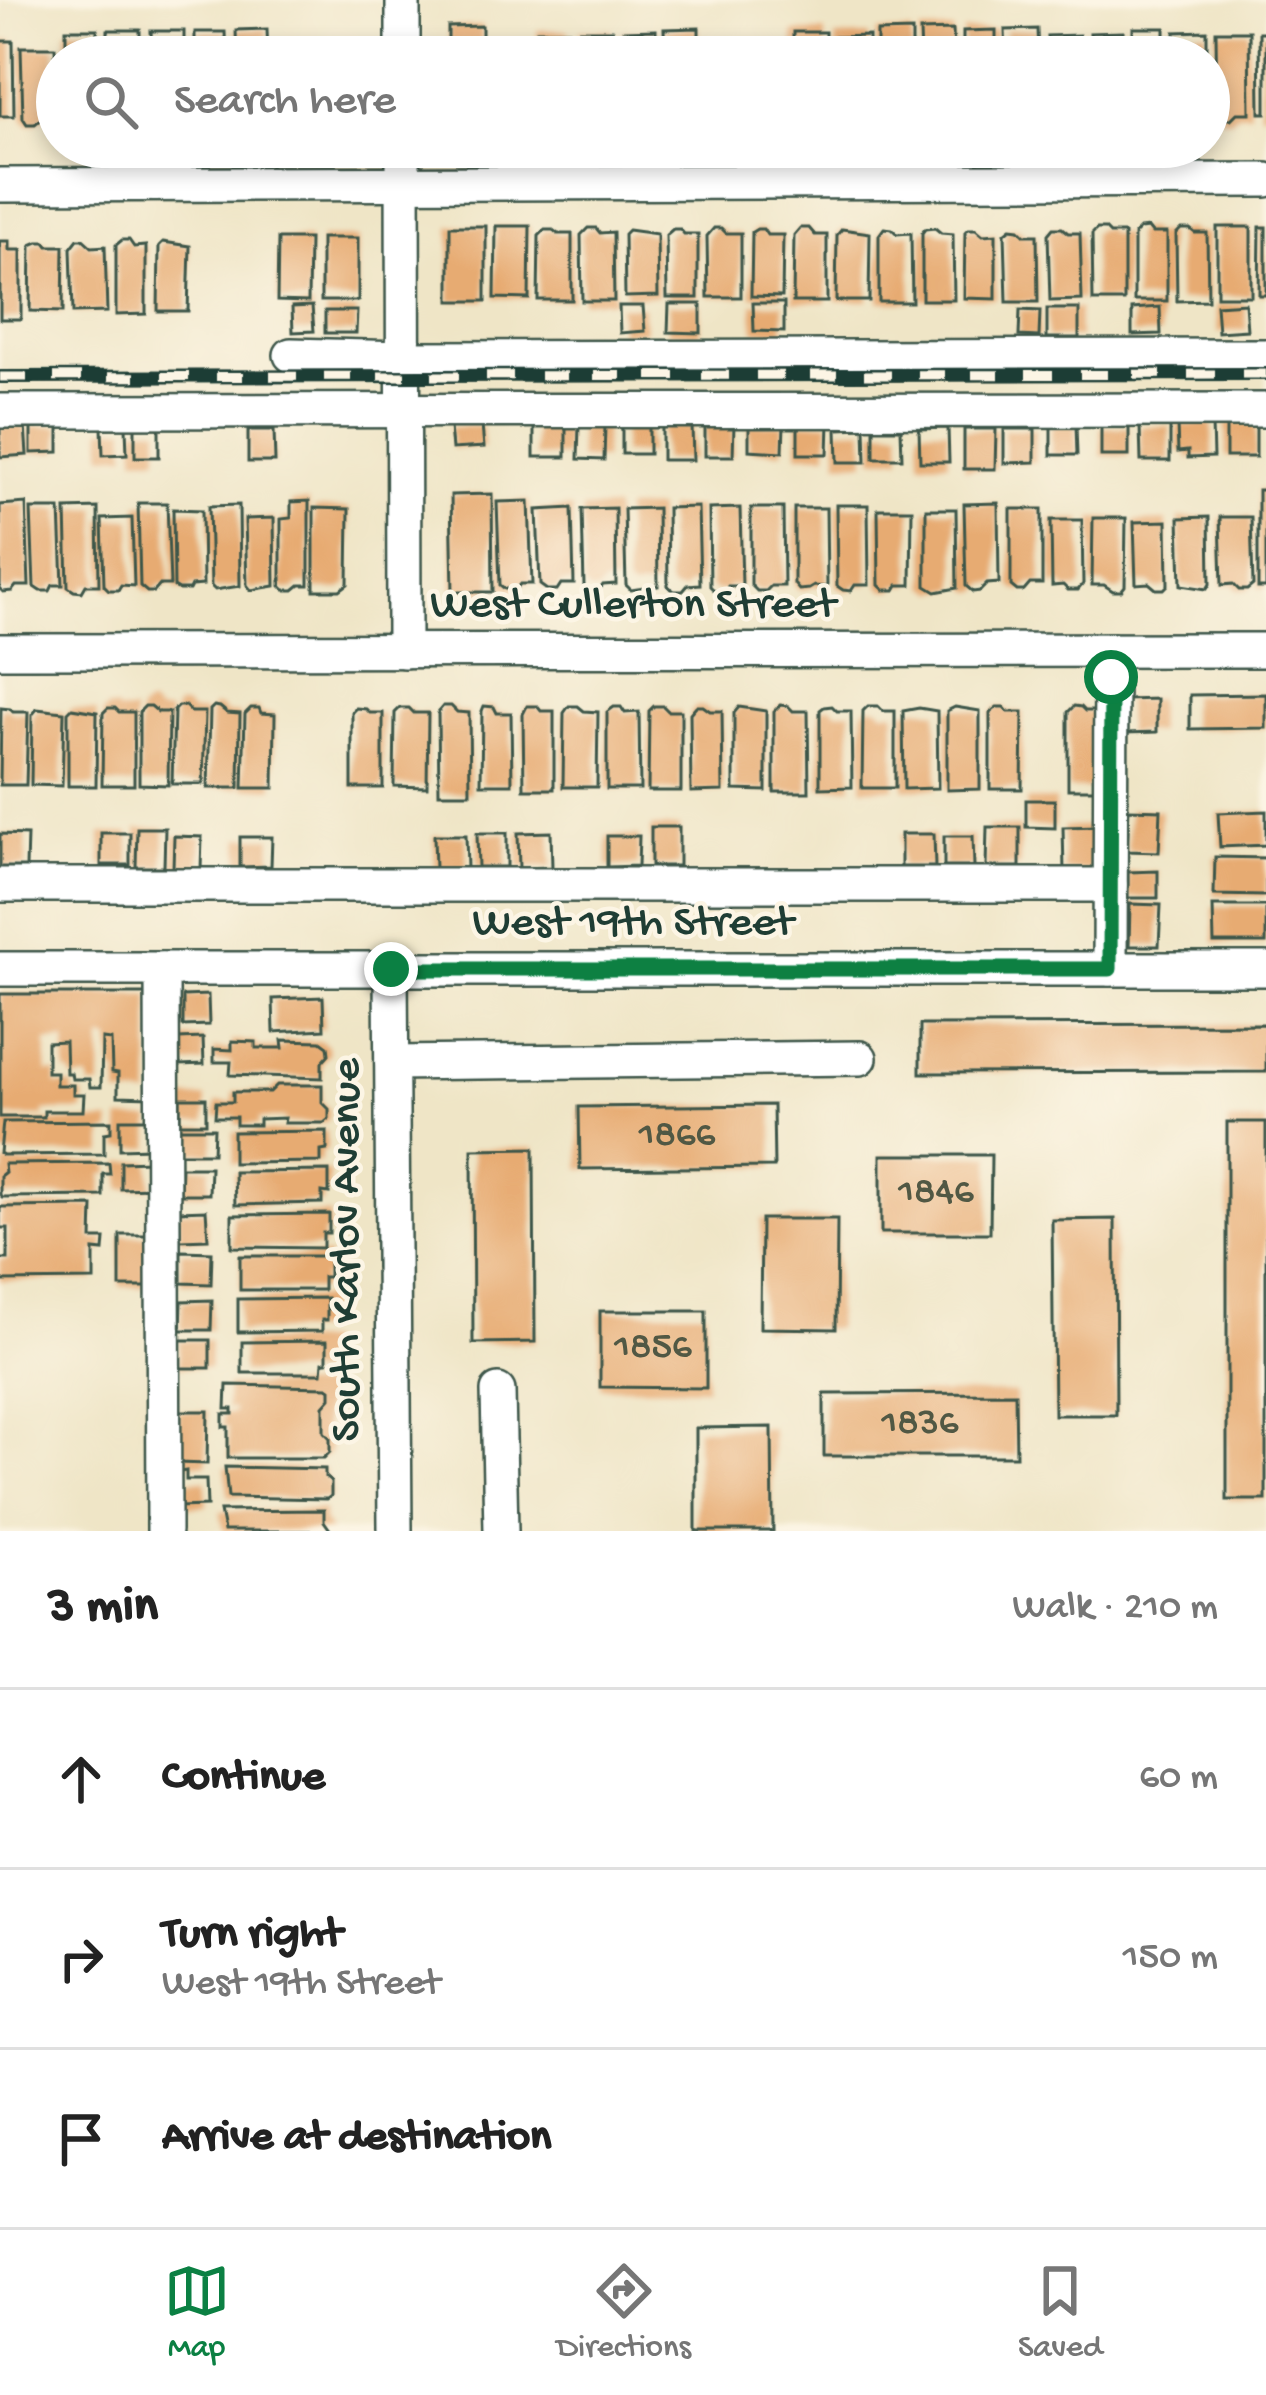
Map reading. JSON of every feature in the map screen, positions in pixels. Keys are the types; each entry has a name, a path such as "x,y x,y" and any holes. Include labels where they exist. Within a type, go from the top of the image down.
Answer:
{"street":[{"path":"403,0 403,36"},
{"path":"403,168 404,651"},
{"path":"0,185 1266,180"},
{"path":"292,355 1266,356"},
{"path":"0,411 1266,410"},
{"path":"1110,969 1111,650"},
{"name":"West Cullerton Street","path":"0,651 1266,650"},
{"path":"0,885 1110,885"},
{"name":"West 19th Street","path":"0,969 1266,969"},
{"path":"162,969 164,1531"},
{"name":"South Karlov Avenue","path":"391,969 395,1531"},
{"path":"392,1063 860,1058"},
{"path":"498,1391 501,1531"}],"building":[{"path":"482,26 482,36 448,36 448,27"},
{"path":"699,28 699,36 664,36 664,29"},
{"path":"1133,28 1165,28 1165,36 1133,36"},
{"path":"66,29 97,29 97,36 66,36"},
{"path":"267,29 267,36 236,36 236,30"},
{"path":"1037,29 1037,36 1005,36 1005,30"},
{"path":"108,30 140,30 140,36 108,36"},
{"path":"537,30 569,30 569,36 537,36"},
{"path":"580,30 612,30 612,36 580,36"},
{"path":"656,30 656,36 623,36 623,31"},
{"path":"953,30 953,36 920,36 920,31"},
{"path":"996,30 996,36 963,36 963,31"},
{"path":"151,31 184,31 184,36 151,36"},
{"path":"912,31 912,36 877,36 877,32"},
{"path":"1207,31 1207,36 1175,36 1175,32"},
{"path":"1216,31 1249,31 1250,113 1237,113 1231,119 1230,36 1216,36"},
{"path":"195,32 225,32 225,36 195,36"},
{"path":"793,32 825,32 825,36 793,36"},
{"path":"1123,32 1123,36 1090,36"},
{"path":"1259,32 1266,32 1266,113 1260,113"},
{"path":"0,41 13,41 14,116 0,116"},
{"path":"21,47 36,47 36,123 27,124"},
{"path":"450,226 486,226 486,301 450,301"},
{"path":"496,226 530,226 529,299 495,298"},
{"path":"1217,227 1251,227 1251,296 1217,296"},
{"path":"1260,227 1266,227 1266,295 1259,295"},
{"path":"588,228 613,232 614,301 582,301 581,235"},
{"path":"714,228 741,233 741,297 708,297 707,236"},
{"path":"800,228 827,235 827,302 793,302 794,235"},
{"path":"884,228 911,233 912,302 879,302 879,235"},
{"path":"935,228 953,234 954,300 922,300 922,233"},
{"path":"1011,228 1037,235 1038,302 1007,302 1005,233"},
{"path":"1053,228 1080,233 1082,300 1050,301 1048,234"},
{"path":"1148,228 1152,233 1167,233 1167,301 1134,301 1134,235"},
{"path":"673,229 698,234 698,298 667,298 666,235"},
{"path":"842,229 870,233 869,301 836,301 837,235"},
{"path":"968,229 996,234 996,299 964,298"},
{"path":"1097,229 1124,234 1124,301 1093,301 1092,234"},
{"path":"1181,229 1207,233 1208,300 1177,301 1176,234"},
{"path":"545,230 572,234 572,300 538,300 539,236"},
{"path":"628,230 657,234 658,296 625,297 624,234"},
{"path":"752,232 783,235 782,297 751,296"},
{"path":"321,238 358,238 358,301 321,301"},
{"path":"78,239 92,247 105,246 107,312 73,313 71,248"},
{"path":"278,239 309,239 308,302 277,301"},
{"path":"122,240 134,247 146,246 146,314 116,315 116,245"},
{"path":"0,241 9,241 9,250 21,250 21,319 0,319"},
{"path":"163,242 190,246 188,311 158,311 159,246"},
{"path":"31,245 64,246 63,312 30,311"},
{"path":"753,303 784,303 784,332 754,331"},
{"path":"1245,303 1247,330 1218,332 1216,305"},
{"path":"669,304 701,304 701,333 668,332"},
{"path":"312,306 314,331 293,332 292,307"},
{"path":"619,306 643,306 645,331 620,333"},
{"path":"1160,307 1161,334 1132,335 1132,309"},
{"path":"1047,309 1079,309 1079,338 1047,338"},
{"path":"1020,310 1040,311 1039,337 1019,336"},
{"path":"325,311 357,311 356,333 325,333"},
{"path":"798,422 829,422 828,454 798,454"},
{"path":"705,423 734,424 733,456 705,456"},
{"path":"1226,423 1256,423 1256,457 1226,457"},
{"path":"649,424 649,454 622,454 622,425"},
{"path":"749,424 784,424 783,452 749,450"},
{"path":"1212,424 1213,457 1188,458 1188,451 1178,452 1177,425"},
{"path":"25,425 27,455 0,457 0,427"},
{"path":"534,425 566,425 566,457 534,457"},
{"path":"579,425 605,426 604,460 578,459"},
{"path":"1051,425 1076,425 1077,455 1051,455"},
{"path":"59,426 59,452 31,453 31,427"},
{"path":"482,426 484,447 452,449 450,427"},
{"path":"662,426 692,426 693,460 662,460"},
{"path":"1140,426 1170,426 1170,461 1141,461"},
{"path":"126,427 127,454 103,455 102,428"},
{"path":"135,427 159,427 159,457 135,457"},
{"path":"1101,427 1129,427 1129,456 1101,456"},
{"path":"865,428 866,462 838,462 837,429"},
{"path":"948,428 949,462 920,462 919,429"},
{"path":"874,429 901,429 902,458 874,458"},
{"path":"964,429 996,429 995,469 964,469"},
{"path":"1004,429 1035,429 1035,462 1004,463"},
{"path":"248,430 274,430 275,462 248,462"},
{"path":"1258,490 1266,490 1266,588 1258,588"},
{"path":"492,494 493,592 453,592 451,495"},
{"path":"309,501 309,585 285,590 281,586 281,519 291,518 291,502"},
{"path":"529,501 532,584 505,589 500,585 497,502"},
{"path":"26,503 29,586 3,592 0,505"},
{"path":"138,503 167,503 170,585 160,585 154,592 140,586"},
{"path":"998,503 999,583 973,592 966,586 964,504"},
{"path":"239,505 240,586 215,590 211,586 209,506"},
{"path":"836,505 868,505 869,585 855,585 851,591 837,586"},
{"path":"698,507 700,584 674,591 668,586 667,508"},
{"path":"98,508 99,585 74,591 68,587 66,509"},
{"path":"314,508 349,509 348,584 340,590 314,590"},
{"path":"572,508 574,584 547,590 540,585 537,510"},
{"path":"615,508 616,584 590,592 584,586 582,509"},
{"path":"657,508 658,586 631,590 626,585 624,509"},
{"path":"740,508 742,586 715,591 710,586 709,509"},
{"path":"751,508 783,508 784,586 757,591 751,585"},
{"path":"794,508 826,508 827,587 799,590 794,584"},
{"path":"31,509 60,509 63,585 53,585 50,591 34,587"},
{"path":"173,509 202,510 203,585 189,590 174,587"},
{"path":"878,509 912,509 911,585 884,590 879,585"},
{"path":"926,509 956,509 957,588 936,592 926,586"},
{"path":"1011,509 1042,509 1042,584 1030,584 1024,591 1011,586"},
{"path":"1209,517 1210,584 1207,589 1181,585 1179,518"},
{"path":"1220,517 1251,517 1253,585 1247,590 1222,585"},
{"path":"132,518 134,586 109,590 104,585 102,519"},
{"path":"274,518 275,586 251,590 245,519"},
{"path":"1093,518 1126,518 1125,586 1121,591 1092,585"},
{"path":"1051,520 1082,520 1083,584 1078,590 1052,586"},
{"path":"1167,521 1168,585 1156,589 1149,583 1136,584 1134,522"},
{"path":"1266,694 1266,728 1190,729 1190,695"},
{"path":"1157,699 1157,732 1126,733 1126,700"},
{"path":"780,705 808,711 809,792 774,792 774,711"},
{"path":"145,706 169,712 168,785 139,784 139,712"},
{"path":"178,706 205,712 203,784 172,784 174,710"},
{"path":"214,706 240,714 239,788 208,788 210,710"},
{"path":"443,706 469,713 470,793 439,793 438,712"},
{"path":"484,706 511,713 512,784 481,784"},
{"path":"527,706 554,711 554,789 524,789 523,714"},
{"path":"569,706 598,712 597,787 563,787 564,713"},
{"path":"654,706 681,711 681,791 648,791 649,711"},
{"path":"696,706 722,711 723,791 691,792 690,713"},
{"path":"832,706 851,711 852,787 820,788 820,710"},
{"path":"868,706 895,711 895,788 862,788 863,711"},
{"path":"1074,706 1100,711 1100,789 1068,789 1068,712"},
{"path":"614,707 625,713 639,712 640,789 607,789 607,712"},
{"path":"739,707 766,711 766,791 734,790 734,713"},
{"path":"955,707 980,711 980,789 947,790 947,711"},
{"path":"997,707 1023,712 1022,789 990,789 990,713"},
{"path":"1,708 28,712 26,785 0,785"},
{"path":"72,708 97,712 96,786 68,786 68,712"},
{"path":"108,708 134,712 134,785 102,785 103,713"},
{"path":"251,708 275,714 274,788 243,788 245,714"},
{"path":"356,708 383,713 383,788 352,788 352,712"},
{"path":"400,708 428,713 427,787 394,786 395,713"},
{"path":"37,709 64,712 62,786 31,785 32,715"},
{"path":"903,711 937,711 938,788 904,789"},
{"path":"1026,800 1055,800 1055,828 1026,827"},
{"path":"1129,809 1161,810 1159,852 1127,851"},
{"path":"1266,811 1266,845 1220,847 1218,813"},
{"path":"1099,826 1100,871 1064,871 1063,827"},
{"path":"651,827 679,827 679,866 651,866"},
{"path":"987,827 1020,827 1020,867 986,867"},
{"path":"137,828 165,828 164,867 136,867"},
{"path":"551,832 552,867 519,868 518,833"},
{"path":"101,833 130,833 130,865 101,865"},
{"path":"477,833 507,833 507,867 478,867"},
{"path":"0,834 27,835 26,867 0,867"},
{"path":"901,834 934,834 935,867 901,867"},
{"path":"434,835 466,835 467,869 435,869"},
{"path":"174,836 202,837 201,869 173,868"},
{"path":"607,836 639,836 638,866 607,867"},
{"path":"944,836 973,836 974,867 944,867"},
{"path":"240,837 272,837 271,866 240,867"},
{"path":"1215,857 1266,858 1266,896 1214,895"},
{"path":"1158,871 1158,898 1128,898 1128,872"},
{"path":"1130,904 1161,905 1159,946 1129,946"},
{"path":"1213,906 1266,906 1266,943 1214,943"},
{"path":"0,994 150,994 150,1097 118,1096 111,1040 102,1039 101,1087 90,1087 89,1079 72,1079 66,1073 65,1041 47,1042 47,1072 56,1072 56,1085 73,1085 73,1094 84,1094 83,1111 0,1117"},
{"path":"208,995 209,1025 183,1026 183,996"},
{"path":"323,997 324,1029 274,1032 273,999"},
{"path":"1266,1024 1266,1072 920,1073 920,1025"},
{"path":"203,1038 204,1064 180,1065 179,1039"},
{"path":"282,1040 321,1041 328,1046 322,1078 230,1075 231,1062 214,1062 214,1049 232,1050 232,1041 256,1042 256,1048 283,1048"},
{"path":"277,1085 322,1085 329,1119 284,1123 285,1118 259,1119 259,1125 236,1125 236,1117 215,1117 216,1102 233,1102 233,1092 270,1092"},
{"path":"180,1098 206,1098 206,1123 180,1123"},
{"path":"773,1105 774,1167 580,1169 579,1107"},
{"path":"120,1119 151,1119 151,1148 120,1149"},
{"path":"111,1121 111,1132 104,1133 104,1154 0,1153 3,1122"},
{"path":"1227,1122 1266,1122 1266,1500 1227,1500"},
{"path":"178,1128 214,1128 213,1153 178,1153"},
{"path":"327,1131 327,1150 321,1151 321,1162 233,1163 233,1132"},
{"path":"534,1148 535,1342 473,1343 472,1149"},
{"path":"881,1155 991,1155 990,1233 881,1233"},
{"path":"150,1161 152,1188 121,1189 121,1162"},
{"path":"109,1163 110,1174 103,1174 103,1196 0,1195 4,1164"},
{"path":"181,1167 210,1167 209,1194 180,1194"},
{"path":"329,1171 329,1193 322,1192 322,1203 235,1205 234,1172"},
{"path":"93,1206 92,1239 105,1239 104,1251 94,1250 94,1280 0,1281 0,1259 8,1259 8,1228 0,1228 0,1207"},
{"path":"206,1210 208,1239 180,1240 178,1211"},
{"path":"329,1214 323,1248 232,1247 232,1215"},
{"path":"761,1219 837,1219 836,1329 760,1328"},
{"path":"1115,1219 1116,1415 1054,1415 1052,1220"},
{"path":"120,1235 151,1235 150,1287 120,1287"},
{"path":"181,1251 212,1252 211,1284 181,1283"},
{"path":"240,1256 329,1256 329,1277 323,1277 323,1290 240,1290"},
{"path":"327,1298 322,1331 238,1332 238,1299"},
{"path":"212,1300 211,1330 181,1330 182,1301"},
{"path":"600,1311 706,1311 706,1388 600,1387"},
{"path":"179,1340 210,1340 210,1368 179,1368"},
{"path":"327,1341 322,1373 242,1373 242,1342"},
{"path":"227,1385 328,1387 331,1398 324,1406 324,1432 330,1438 330,1452 324,1458 228,1458 223,1414 233,1414 233,1409 226,1409"},
{"path":"1015,1393 1016,1456 824,1456 824,1394"},
{"path":"179,1411 208,1411 207,1464 178,1463"},
{"path":"772,1427 773,1531 696,1531 696,1428"},
{"path":"225,1467 325,1469 331,1496 228,1497"},
{"path":"186,1471 186,1480 206,1480 207,1506 177,1507 179,1472"},
{"path":"324,1510 331,1531 224,1531 220,1511"}],"railway":[{"path":"0,377 1266,374"}],"route":[{"path":"391,969 1110,969 1111,677"}]}
